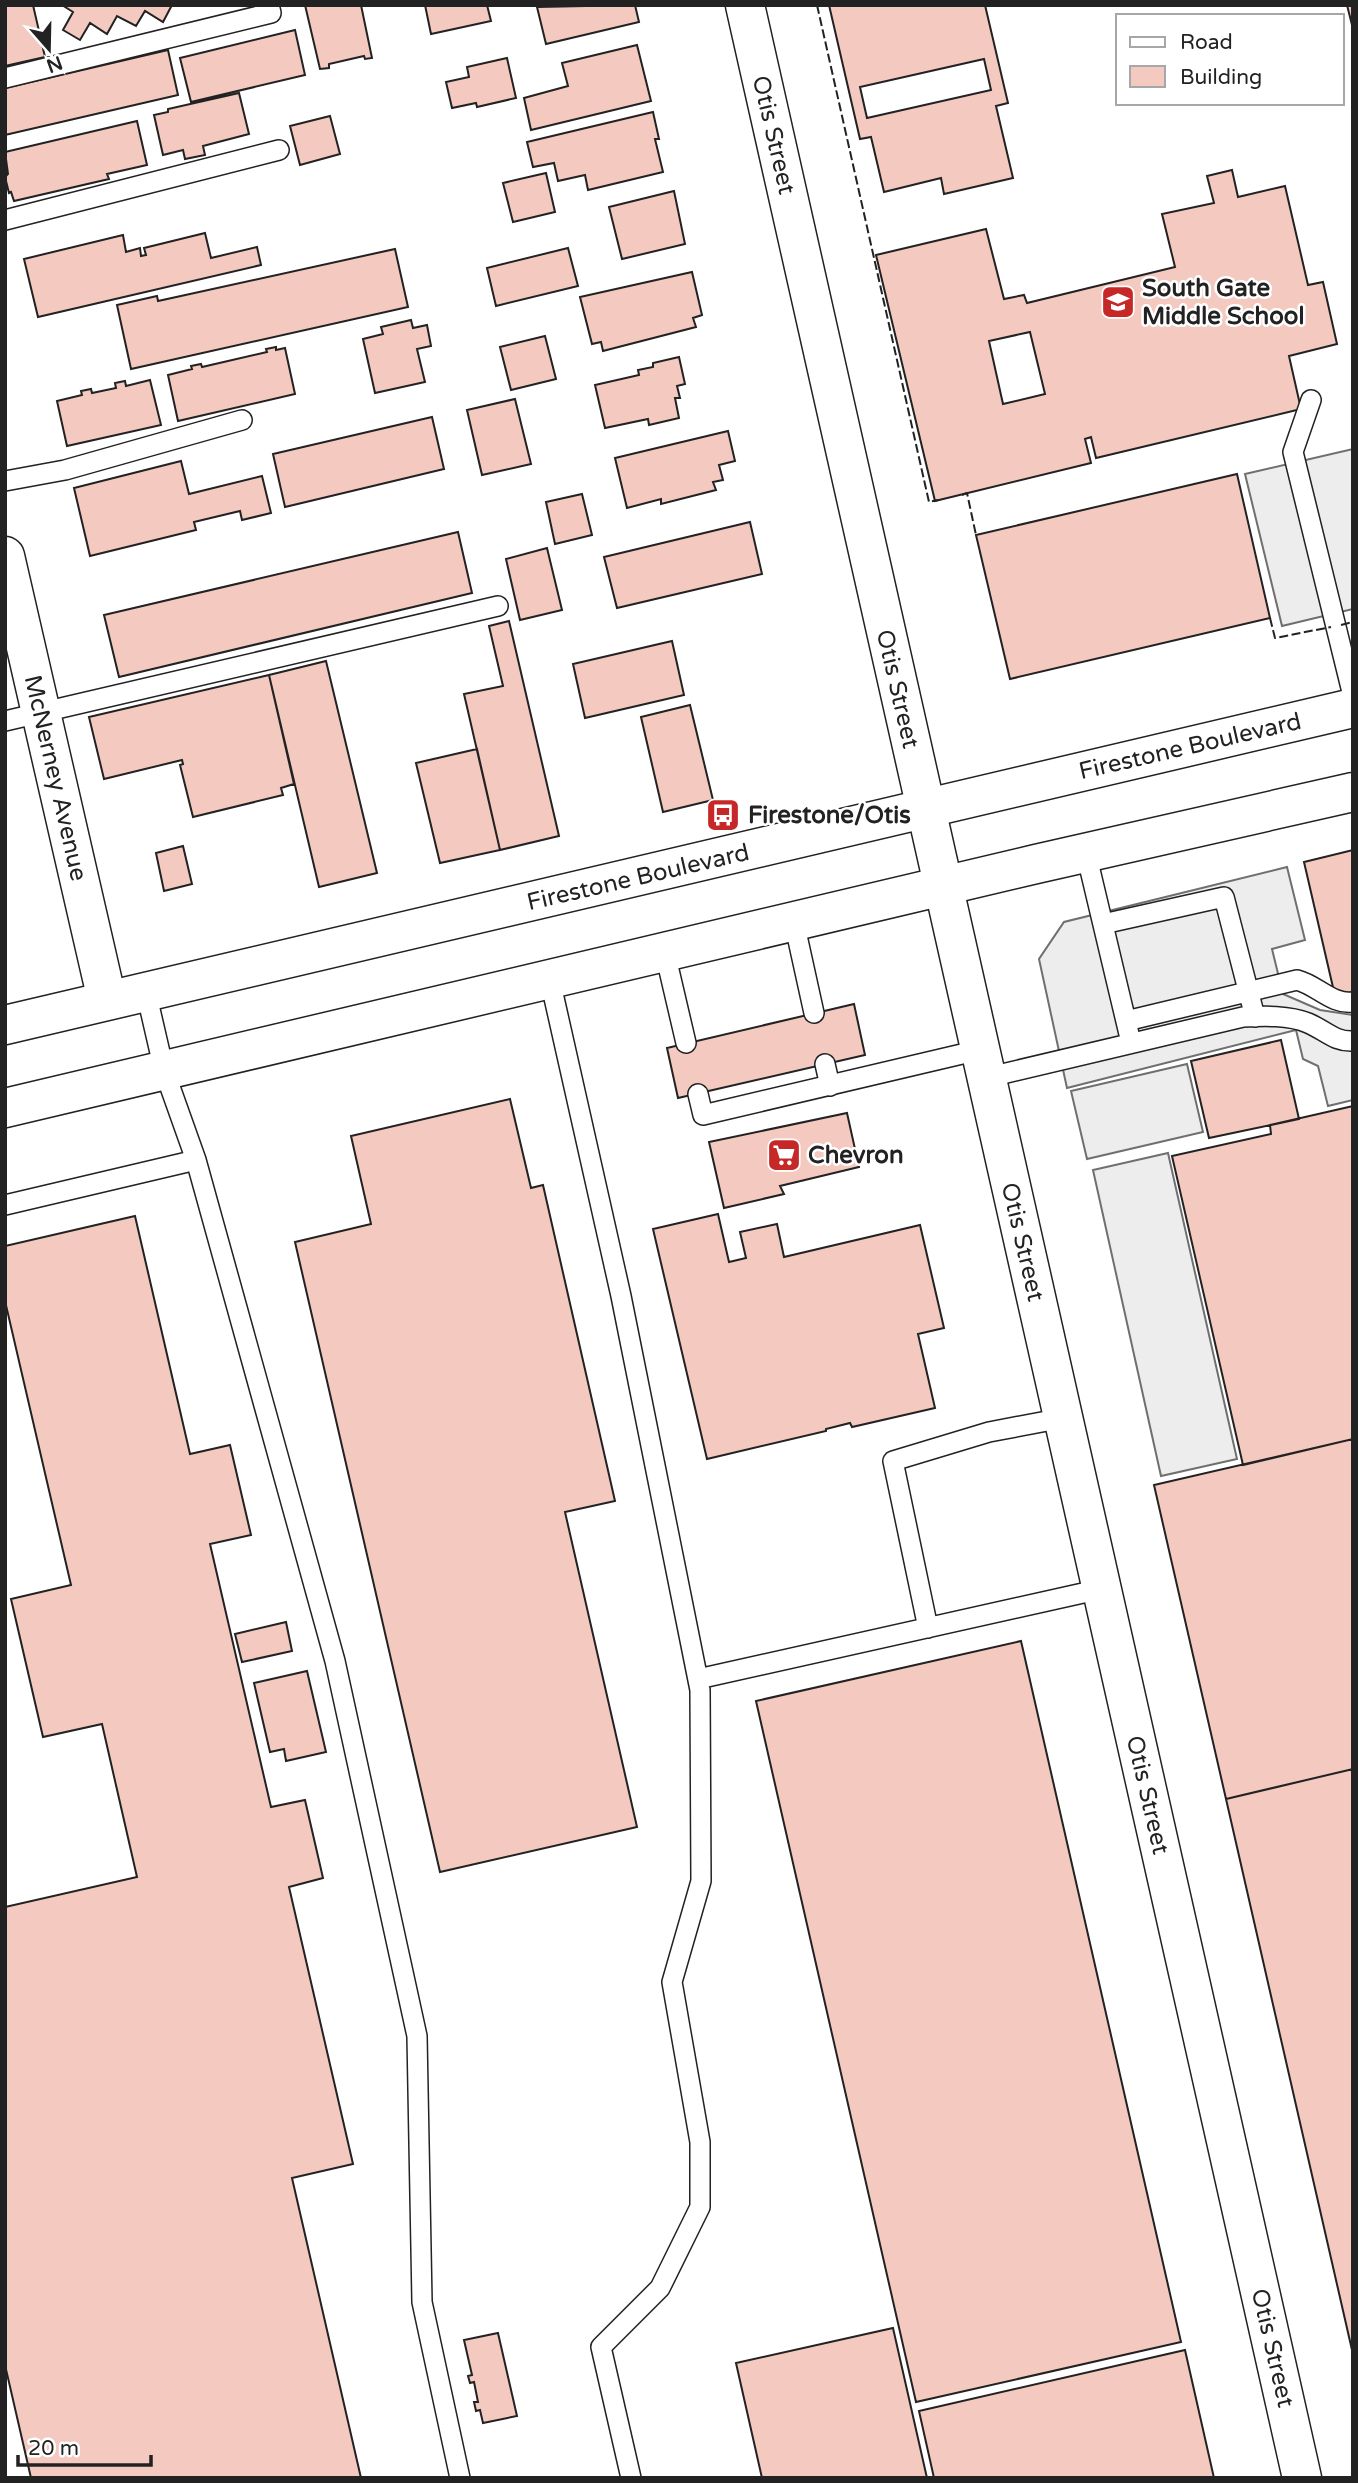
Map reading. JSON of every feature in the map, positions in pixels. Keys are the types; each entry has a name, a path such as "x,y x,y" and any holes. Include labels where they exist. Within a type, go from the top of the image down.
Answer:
{"main road":[{"name":"Otis Street","path":"745,5 1302,2478"},
{"name":"McNerney Avenue","path":"5,556 23,717 107,1000"},
{"name":"Firestone Boulevard","path":"5,1025 1353,708"},
{"path":"5,1108 1353,792"}],"lane":[{"path":"5,78 271,13 269,5"},
{"path":"5,220 279,150"},
{"path":"1311,400 1293,452 1353,696"},
{"path":"5,481 65,470 243,420"},
{"path":"23,717 498,606"},
{"path":"1086,853 1132,1045"},
{"path":"1103,924 1224,897 1255,1017"},
{"path":"794,922 814,1013"},
{"path":"665,953 686,1043"},
{"path":"550,980 621,1296 698,1679 701,1881 672,1982 700,2142 700,2207 660,2288 601,2347 631,2478"},
{"path":"1126,1021 1297,980 1306,982 1342,1002 1353,1002"},
{"path":"146,992 164,1070 196,1160 335,1661 417,2036 422,2302 460,2478"},
{"path":"698,1094 703,1115 830,1086 1132,1045 1243,1017 1274,1016 1307,1022 1340,1042 1353,1041"},
{"path":"825,1064 830,1086"},
{"path":"5,1205 196,1160"},
{"path":"928,1628 893,1461 989,1432 1063,1418"},
{"path":"698,1679 1101,1589"}],"shaded area":[{"path":"1353,449 1353,609 1282,626 1245,474"},
{"path":"1287,867 1305,940 1272,949 1283,994 1320,1010 1353,1015 1353,1100 1328,1106 1318,1066 1303,1059 1296,1030 1067,1088 1039,959 1064,922"},
{"path":"1187,1064 1203,1132 1087,1159 1071,1091"},
{"path":"1168,1153 1237,1459 1161,1476 1093,1170"}],"building":[{"path":"5,5 33,5 45,57 5,66"},
{"path":"62,5 172,5 163,22 145,11 136,26 117,16 107,34 90,23 80,40 63,30 73,12"},
{"path":"305,5 361,5 372,58 365,59 364,56 329,64 329,68 320,69"},
{"path":"425,5 487,5 491,21 431,34"},
{"path":"635,5 639,22 546,44 537,7"},
{"path":"829,5 985,5 1008,103 996,106 1013,178 944,194 941,178 884,192 871,137 860,139","holes":["984,59 991,90 867,118 860,87"]},
{"path":"1347,5 1353,5 1353,29"},
{"path":"295,30 305,75 191,102 180,58"},
{"path":"637,45 651,101 531,130 524,98 568,86 562,63"},
{"path":"168,50 178,95 5,135 5,88"},
{"path":"507,58 516,98 477,107 476,103 452,108 446,82 469,77 467,67"},
{"path":"239,93 249,134 203,146 205,155 185,159 183,150 163,155 154,115 168,112 168,109"},
{"path":"653,112 659,139 655,139 663,172 588,190 585,175 558,181 554,163 533,167 527,142"},
{"path":"330,116 340,154 300,165 290,126"},
{"path":"137,121 147,165 107,174 109,179 14,201 11,192 9,193 5,177 8,174 5,152"},
{"path":"1232,170 1238,197 1285,186 1308,285 1323,282 1337,344 1289,356 1301,409 1096,458 1091,437 1085,439 1091,463 935,501 876,255 986,229 1004,299 1024,295 1027,303 1175,267 1162,214 1214,203 1207,176","holes":["1030,332 1045,394 1003,404 989,341"]},
{"path":"546,173 555,212 513,222 503,183"},
{"path":"674,191 685,244 622,259 609,207"},
{"path":"205,233 211,258 257,247 261,265 38,317 24,259 123,235 126,252 140,248 141,256 146,255 144,248"},
{"path":"568,248 578,286 496,306 487,268"},
{"path":"395,249 408,307 131,369 117,305 157,296 158,301"},
{"path":"692,272 702,315 693,318 696,327 603,351 601,342 592,344 580,297"},
{"path":"411,320 413,328 427,325 431,346 417,349 425,382 375,393 363,339 383,334 381,327"},
{"path":"545,336 556,379 511,390 500,347"},
{"path":"276,347 276,350 285,348 295,394 178,421 168,375 192,369 191,366 201,364 202,367 267,352 266,349"},
{"path":"679,357 685,384 677,386 680,398 675,398 679,418 649,425 648,419 605,428 595,385 639,375 638,370 653,367 653,363"},
{"path":"150,380 161,425 67,446 57,401 82,395 81,391 91,389 92,393 116,388 115,383 125,381 126,386"},
{"path":"515,399 531,464 482,475 467,410"},
{"path":"432,417 444,469 285,507 273,454"},
{"path":"728,431 735,461 719,465 723,480 713,482 716,490 661,504 661,499 627,508 615,458"},
{"path":"181,461 189,494 262,476 271,513 242,520 240,511 194,522 196,530 90,556 74,488"},
{"path":"1237,474 1270,618 1010,679 976,535"},
{"path":"582,494 592,535 555,544 546,502"},
{"path":"750,522 762,574 617,608 604,557"},
{"path":"458,532 472,593 119,677 104,615"},
{"path":"547,548 562,610 520,620 506,559"},
{"path":"509,621 559,836 500,850 464,694 503,686 489,626"},
{"path":"672,641 684,695 585,718 573,664"},
{"path":"326,661 377,873 319,887 269,675"},
{"path":"269,675 294,784 281,788 283,795 193,817 180,765 183,764 182,760 104,779 89,717"},
{"path":"690,705 713,800 663,812 641,717"},
{"path":"477,749 500,850 440,863 416,763"},
{"path":"183,846 192,884 164,891 156,853"},
{"path":"1353,850 1353,992 1335,996 1304,862"},
{"path":"854,1004 865,1055 678,1098 667,1048"},
{"path":"1281,1040 1299,1119 1209,1138 1191,1061"},
{"path":"510,1099 531,1188 543,1185 615,1501 565,1512 637,1827 440,1872 295,1242 371,1224 351,1136"},
{"path":"1353,1106 1353,1439 1243,1465 1172,1156 1271,1134 1270,1125"},
{"name":"Chevron","path":"847,1113 859,1167 780,1186 784,1194 724,1208 709,1142"},
{"path":"718,1214 729,1262 746,1258 740,1232 777,1224 784,1257 920,1225 944,1328 918,1334 935,1408 852,1427 850,1423 707,1459 653,1229"},
{"path":"135,1216 190,1454 230,1445 251,1535 210,1544 271,1807 305,1800 323,1878 289,1887 353,2164 292,2178 361,2478 31,2478 5,2365 5,1907 137,1877 102,1724 43,1737 11,1599 71,1585 5,1301 5,1246"},
{"path":"1353,1439 1353,1769 1226,1799 1154,1485"},
{"path":"286,1622 292,1651 242,1662 235,1634"},
{"path":"1021,1641 1181,2342 916,2402 756,1701"},
{"path":"307,1671 326,1752 286,1761 284,1749 270,1752 254,1683"},
{"path":"1353,1769 1353,2349 1352,2350 1226,1799"},
{"path":"893,2328 927,2478 762,2478 736,2363"},
{"path":"498,2333 517,2416 483,2423 480,2410 476,2411 474,2402 478,2402 474,2382 470,2383 468,2376 472,2375 464,2340"},
{"path":"1185,2350 1214,2478 934,2478 919,2411"}],"fence":[{"path":"817,5 929,502 938,500"},
{"path":"962,495 967,493 976,535"},
{"path":"1270,618 1275,638 1331,627"},
{"path":"1341,625 1353,622"}],"place":[{"name":"South Gate Middle School","path":"1118,302"},
{"name":"Firestone/Otis","path":"723,815"},
{"name":"Chevron","path":"784,1155"}]}
